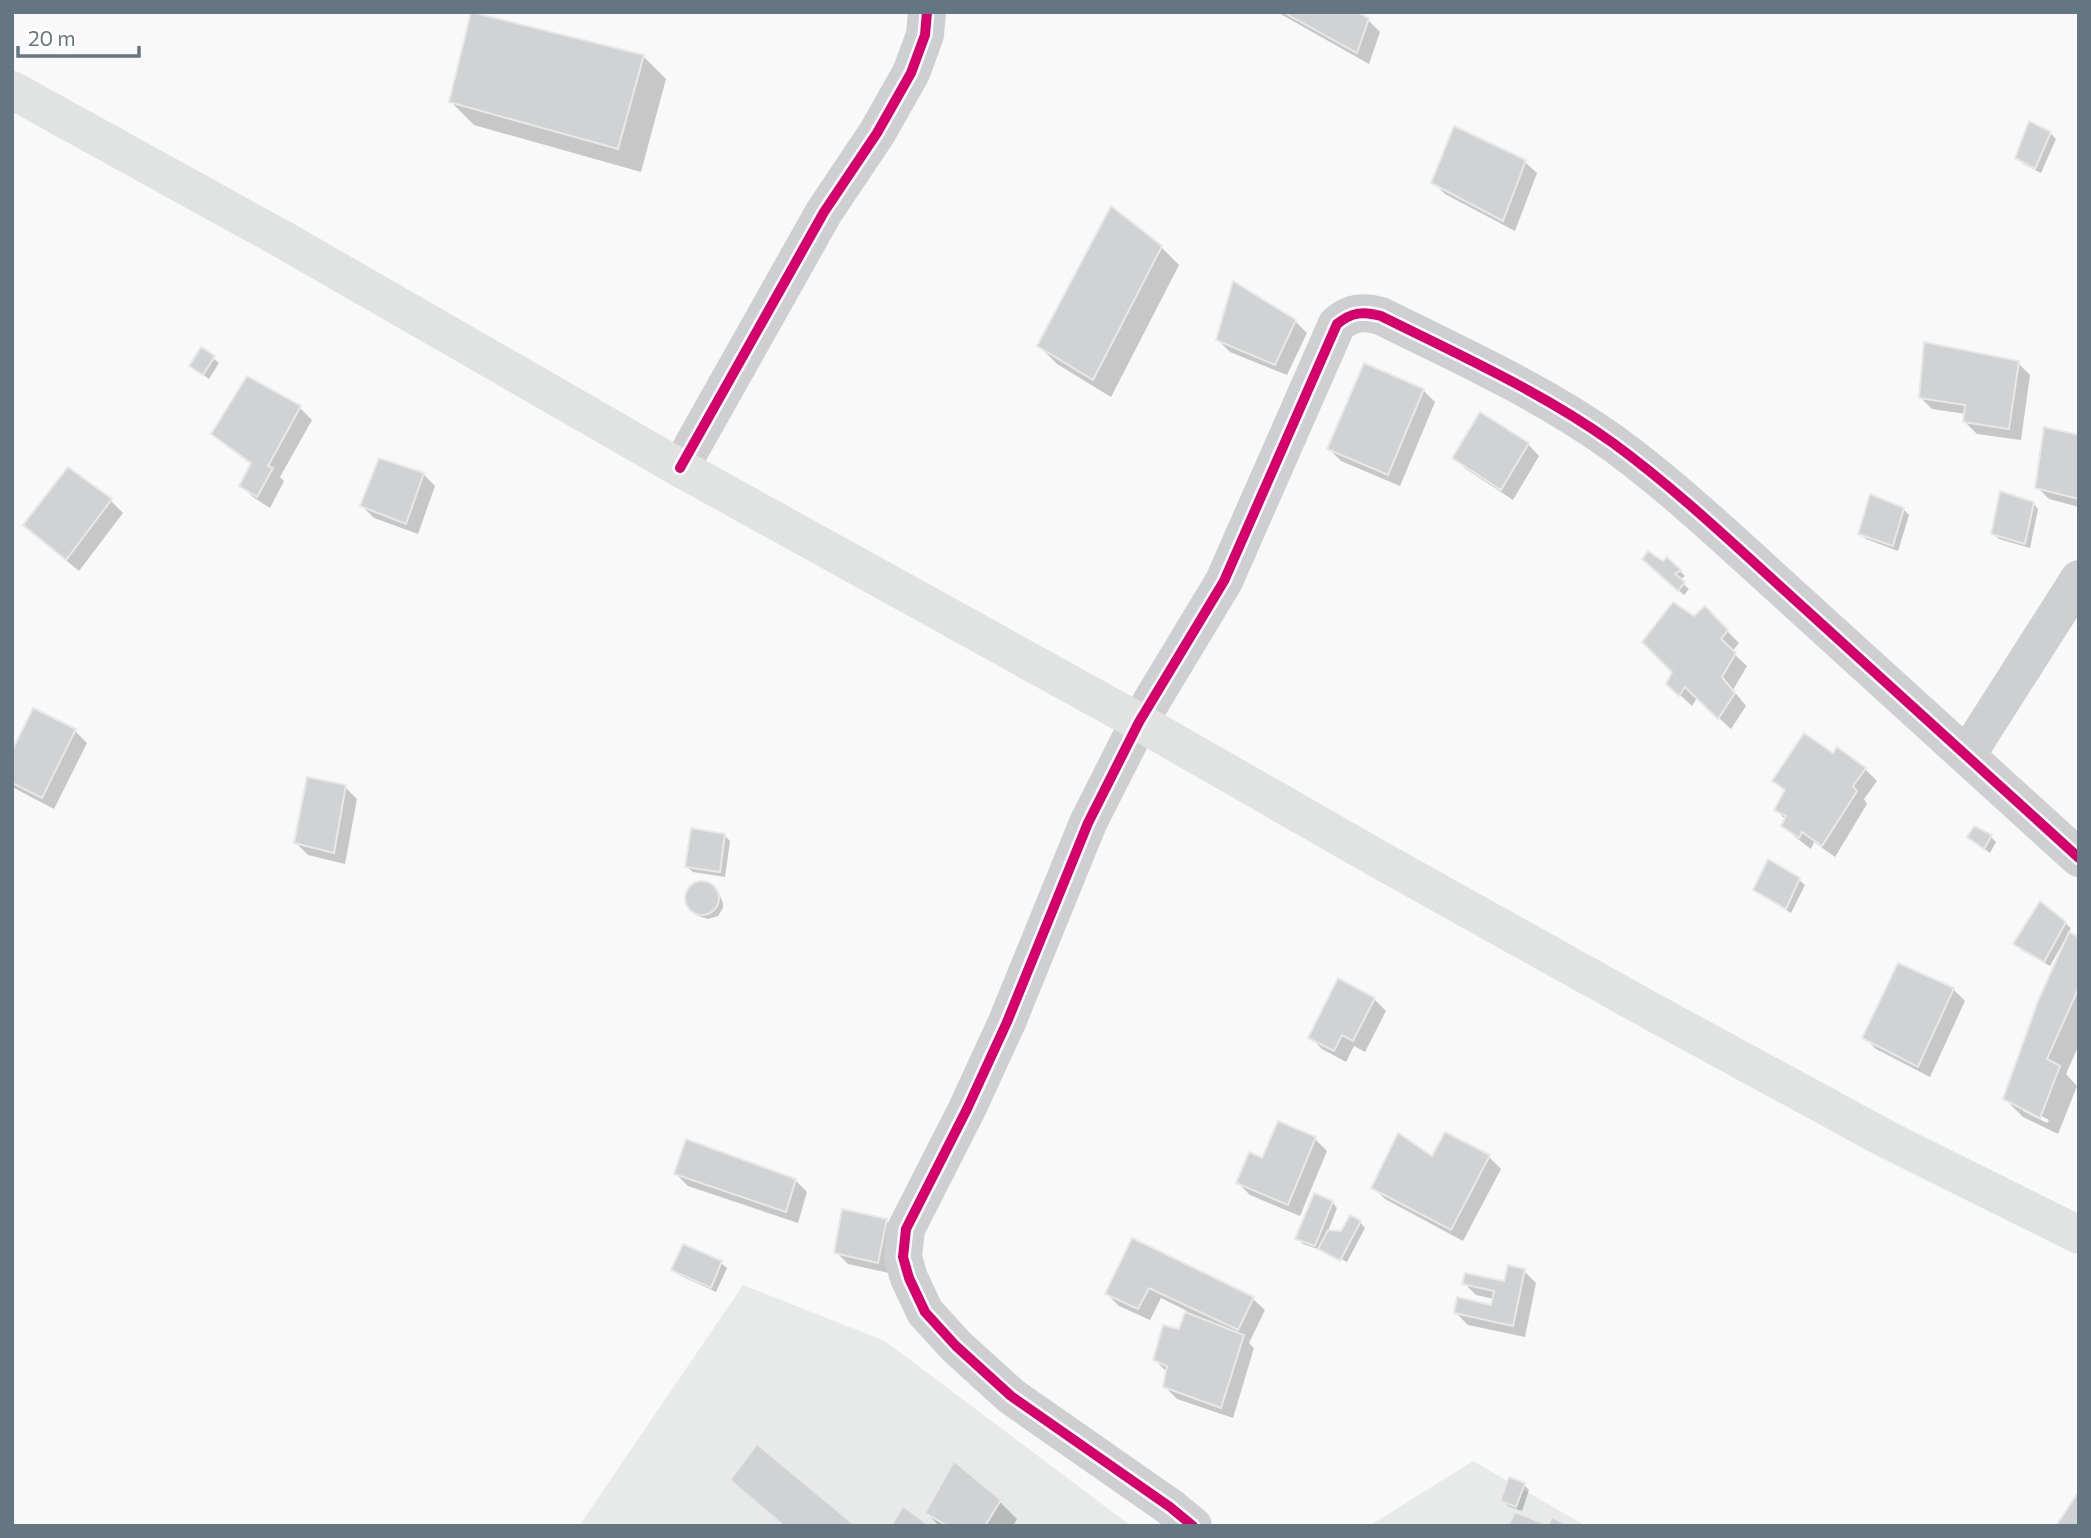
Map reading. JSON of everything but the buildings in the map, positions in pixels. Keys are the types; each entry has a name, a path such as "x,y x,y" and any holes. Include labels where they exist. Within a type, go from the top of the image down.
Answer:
{"highway":[{"path":"12,90 289,243 680,468 1139,722 1392,867 1850,1120 2079,1235"}],"street":[{"path":"680,468 824,212 877,133 911,73 925,35 927,12"},
{"path":"1193,1526 1011,1396 956,1346 925,1312 909,1278 903,1257 906,1229 1007,1023 1088,823 1139,722 1224,581 1337,324 1348,315 1366,312 1381,316 1558,408 1611,442 1652,473 2079,858"},
{"path":"1967,755 2079,579"}],"shaded area":[{"path":"743,1285 885,1341 1131,1526 579,1526"},
{"path":"1473,1461 1586,1526 1369,1526"}],"cycle path":[{"path":"680,468 824,212 877,133 911,73 925,35 927,12"},
{"path":"1193,1526 1011,1396 956,1346 925,1312 909,1278 903,1257 906,1229 967,1109 1007,1022 1088,823 1139,722 1224,581 1337,324 1358,314 1381,316 1529,391 1613,443 1720,532 2079,858"}]}
